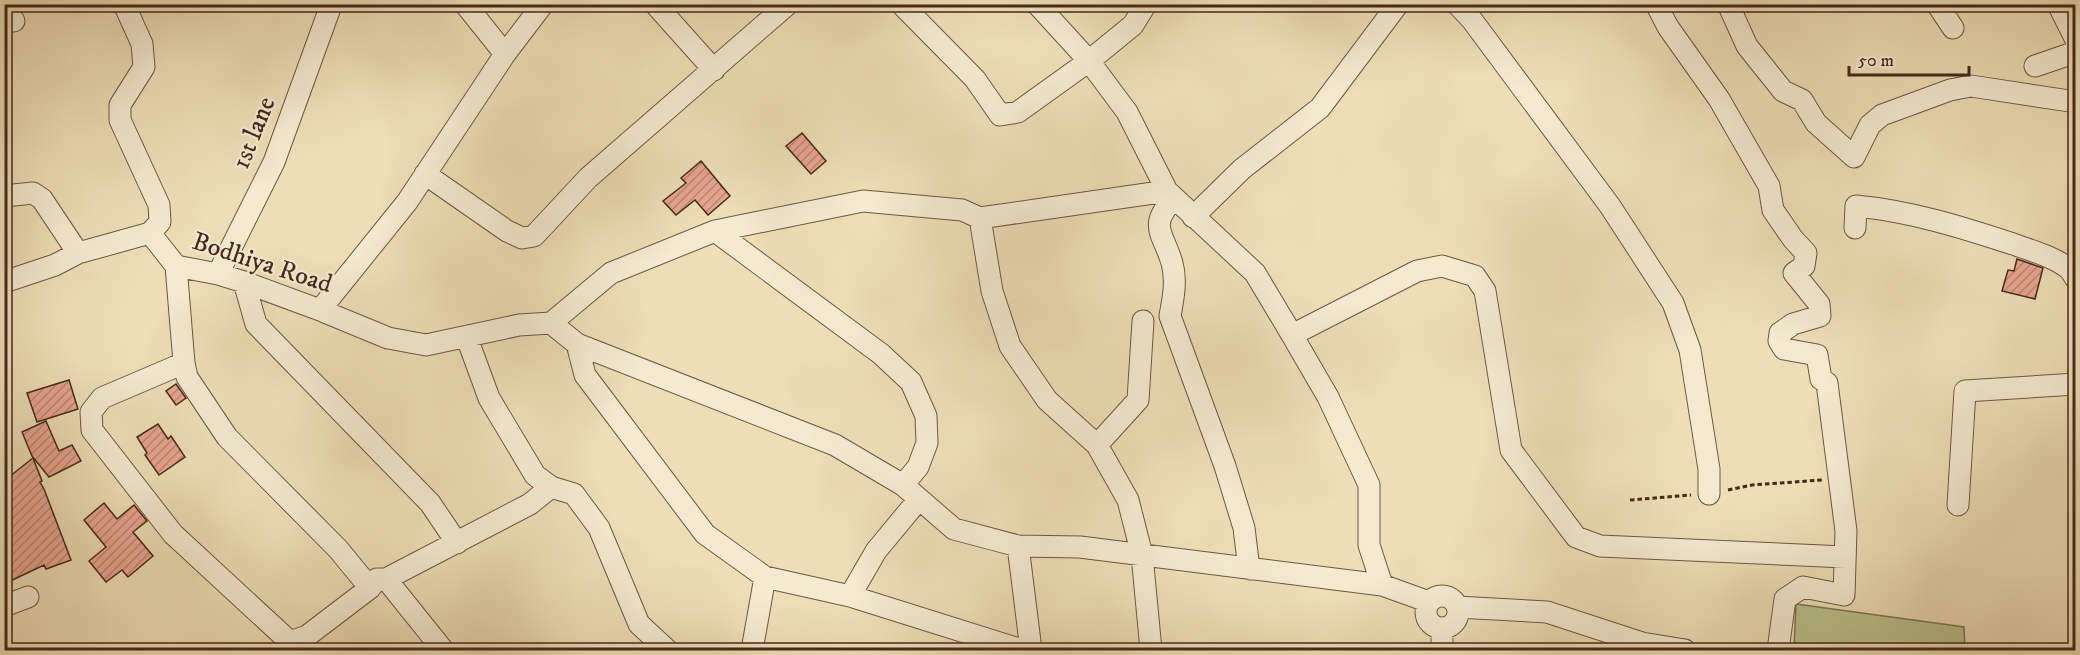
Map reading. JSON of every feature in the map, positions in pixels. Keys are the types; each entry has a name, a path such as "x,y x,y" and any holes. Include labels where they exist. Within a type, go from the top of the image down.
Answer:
{"street":[{"path":"4,282 55,266 78,253 150,232 160,222 159,205 120,120 120,105 144,67 142,44 124,4"},
{"path":"465,4 505,54"},
{"path":"655,4 714,70"},
{"path":"425,174 507,231 522,238 534,236 588,178 788,4"},
{"path":"901,4 975,79 999,115 1018,112 1089,61 1133,25 1146,4"},
{"path":"1037,4 1089,61 1126,112 1170,195 1255,273 1292,334 1328,397 1368,485 1369,545 1382,585"},
{"path":"1193,217 1242,169 1320,108 1398,4"},
{"path":"1457,4 1472,20 1610,206 1673,303 1690,350 1709,469 1709,494"},
{"path":"1656,4 1668,27 1719,99 1769,186 1773,210 1806,253 1804,266 1794,273 1819,304 1820,316 1793,324 1780,333 1779,341 1784,349 1817,355 1821,379 1827,383 1846,531 1844,595 1803,587 1785,599 1778,651"},
{"path":"1728,4 1747,46 1783,92 1802,100 1816,123 1854,157 1870,125 1882,115 1950,90 1971,86 2076,102"},
{"path":"1937,4 1953,28"},
{"path":"2058,4 2076,40"},
{"name":"1st lane","path":"218,274 273,162 330,8"},
{"path":"320,309 407,202 534,8"},
{"path":"2035,66 2076,52"},
{"path":"4,196 33,193 42,199 78,253"},
{"path":"1170,195 980,218 962,210 863,201 715,231 611,273 551,323 577,344 835,445 903,485 954,529 1018,546 1080,547 1382,585 1429,602"},
{"path":"1170,195 1161,212 1159,227 1173,265 1175,290 1170,316 1225,466 1244,528 1249,569"},
{"path":"1855,228 1856,206 1883,209 1958,226 2052,258 2070,269 2076,279"},
{"path":"980,218 992,291 1010,346 1047,400 1097,445 1128,500 1142,555 1151,651"},
{"path":"715,231 881,354 911,382 926,416 927,443 918,467 903,485"},
{"name":"Bodhiya Road","path":"150,232 176,266 218,274 244,282 320,309 388,338 426,345 519,325 551,323"},
{"path":"176,266 187,377 227,436 338,549 378,583 437,648"},
{"path":"1292,334 1418,271 1442,266 1476,276 1485,291 1511,450 1576,537 1600,546 1845,557"},
{"path":"244,282 256,324 430,503 457,543"},
{"path":"1097,445 1138,400 1143,321"},
{"path":"467,338 489,398 535,475 551,487 574,494 599,528 639,624 667,651"},
{"path":"577,344 585,375 705,534 765,577 850,596 1022,651"},
{"path":"184,363 102,398 91,412 92,430 173,534 290,642 307,636 378,583 530,504 551,487"},
{"path":"1958,505 1965,391 2076,384"},
{"path":"850,596 876,551 919,499"},
{"path":"1018,546 1031,651"},
{"path":"752,651 765,577"},
{"path":"4,606 28,597"},
{"path":"1457,607 1456,618 1448,627 1442,628 1427,620 1426,608 1429,602 1434,598 1447,597 1457,607 1547,612 1642,643 1685,651"},
{"path":"1442,628 1442,651"}],"path":[{"path":"1630,500 1709,494 1752,485 1839,479"}],"green space":[{"path":"1796,604 1964,627 1965,650 1794,650"}],"building":[{"path":"802,133 826,161 811,174 786,146"},
{"path":"701,161 730,196 708,215 695,200 676,215 663,201 686,183 681,178"},
{"path":"2017,259 2043,268 2035,299 2002,291 2008,270 2014,271"},
{"path":"69,380 78,409 37,422 27,393"},
{"path":"176,384 186,398 176,405 166,391"},
{"path":"46,421 59,451 72,445 81,461 49,477 32,456 22,432"},
{"path":"158,424 168,439 171,436 185,457 159,475 145,455 147,453 137,437"},
{"path":"33,458 42,481 40,482 71,560 46,569 44,565 4,584 4,481"},
{"path":"104,503 117,519 134,505 147,521 133,532 153,556 128,577 122,570 106,582 89,561 106,547 84,520"}]}
